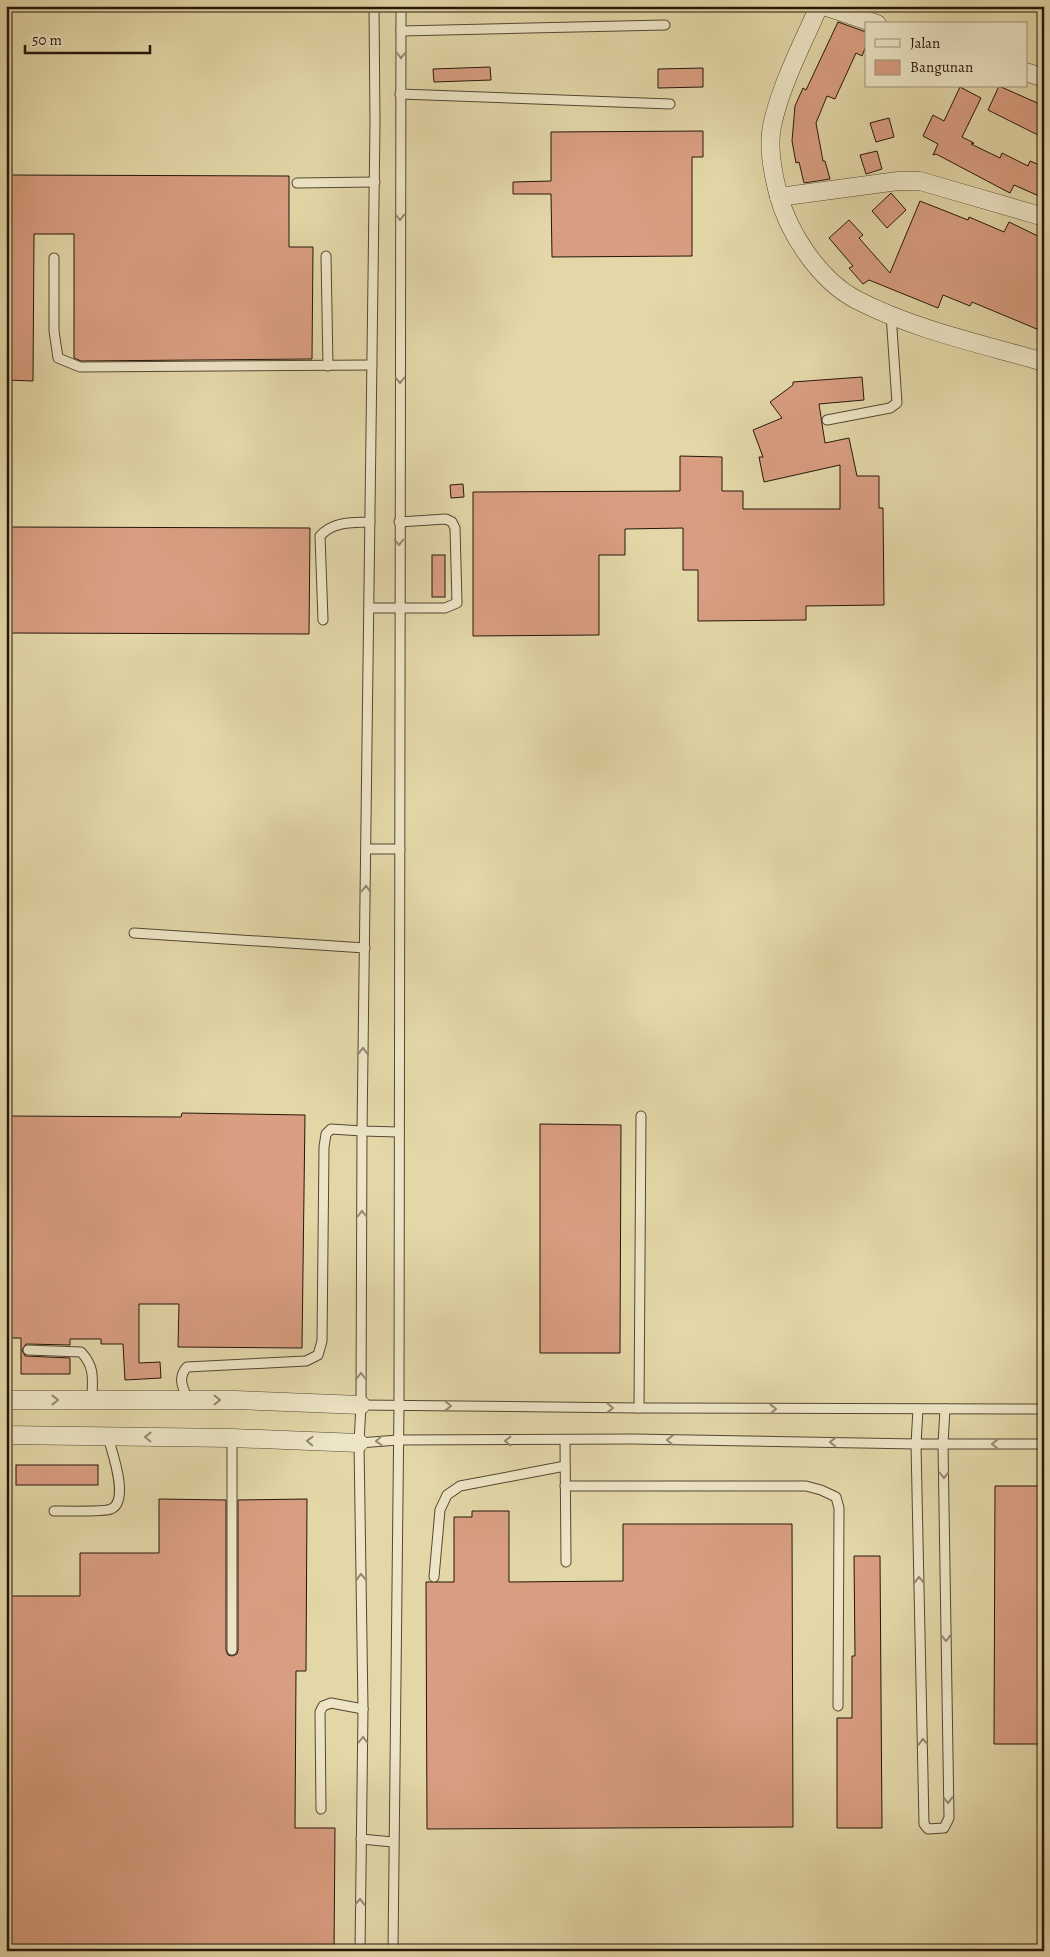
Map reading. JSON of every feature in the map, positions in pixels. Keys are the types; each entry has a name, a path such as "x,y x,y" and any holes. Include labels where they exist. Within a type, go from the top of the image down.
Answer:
{"street":[{"path":"819,6 780,97 772,128 772,173 783,213 807,255 831,280 856,299 913,323 1044,362"},
{"path":"824,6 871,22"},
{"path":"1028,73 1044,78"},
{"path":"779,197 898,181 920,181 1044,217"},
{"path":"6,1400 188,1400 361,1405"},
{"path":"6,1435 232,1438 359,1443"}],"lane":[{"path":"360,1951 363,1709 359,1443 370,608 374,6"},
{"path":"393,1951 399,1406 401,6"},
{"path":"401,31 665,25"},
{"path":"400,94 670,104"},
{"path":"297,183 374,182"},
{"path":"326,256 328,366"},
{"path":"54,258 54,331 58,358 80,367 372,366"},
{"path":"828,420 890,408 897,403 891,314"},
{"path":"370,608 399,610 445,608 457,603 455,528 452,522 446,519 399,522"},
{"path":"323,620 320,536 327,528 335,525 370,522"},
{"path":"366,849 400,849"},
{"path":"134,934 365,948"},
{"path":"639,1408 641,1116"},
{"path":"188,1400 181,1382 182,1374 187,1367 306,1361 318,1355 322,1341 324,1147 326,1134 331,1129 399,1132"},
{"path":"28,1350 81,1352 88,1360 92,1370 92,1400"},
{"path":"361,1405 1044,1409"},
{"path":"918,1409 916,1444 924,1824 928,1829 937,1830 944,1828 949,1818 943,1444 945,1409"},
{"path":"54,1511 112,1509 119,1502 121,1490 108,1437"},
{"path":"232,1438 232,1650"},
{"path":"359,1443 398,1440 565,1441 633,1439 916,1444 1044,1444"},
{"path":"565,1441 566,1562"},
{"path":"434,1577 440,1510 447,1495 460,1486 565,1466"},
{"path":"565,1486 806,1486 836,1496 839,1508 838,1706"},
{"path":"321,1809 320,1712 323,1706 331,1703 363,1709"},
{"path":"361,1839 393,1842"}],"building":[{"path":"838,22 865,32 865,48 862,56 856,53 835,99 827,96 816,123 823,161 825,161 830,179 804,183 799,162 796,163 792,141 795,106 803,88 806,90"},
{"path":"490,67 491,80 434,82 433,69"},
{"path":"703,68 703,87 658,88 658,69"},
{"path":"960,88 981,98 962,137 974,143 971,144 1000,158 1002,153 1028,166 1030,161 1044,167 1044,186 1039,196 1014,185 1010,193 936,154 933,155 938,144 923,136 933,115 944,121"},
{"path":"998,88 1004,88 1044,106 1044,138 988,110"},
{"path":"889,118 894,137 876,142 870,123"},
{"path":"703,131 703,157 692,157 692,256 552,257 551,194 513,194 513,182 551,181 551,132"},
{"path":"877,151 882,169 866,174 860,155"},
{"path":"6,175 289,176 289,247 313,247 312,359 81,361 74,358 74,234 34,234 33,381 7,380"},
{"path":"891,193 906,210 887,228 872,211"},
{"path":"920,201 968,220 969,217 1004,232 1009,222 1044,239 1044,332 972,302 970,306 943,295 938,308 869,280 863,284 849,268 853,266 829,238 849,220 863,235 859,238 890,273"},
{"path":"862,377 864,400 819,404 825,443 849,438 857,476 879,476 879,508 883,508 884,605 806,606 806,620 698,621 698,570 683,570 683,528 625,529 625,555 599,555 599,635 473,636 473,492 680,491 680,456 722,457 722,491 743,491 743,509 840,509 840,465 764,482 759,457 763,457 753,430 782,418 770,402 793,385 793,382"},
{"path":"463,484 464,497 451,498 450,485"},
{"path":"10,527 310,528 309,634 10,633"},
{"path":"432,555 445,555 445,597 432,597"},
{"path":"182,1113 305,1115 302,1348 178,1347 179,1304 139,1304 139,1363 160,1362 161,1378 125,1380 123,1344 101,1344 101,1339 70,1339 70,1345 26,1344 22,1350 25,1356 70,1358 70,1374 21,1374 21,1338 6,1338 7,1116 181,1117"},
{"path":"540,1124 621,1125 620,1353 540,1353"},
{"path":"16,1465 98,1465 98,1485 16,1485"},
{"path":"995,1486 1044,1486 1044,1744 994,1744"},
{"path":"159,1499 226,1500 226,1650 228,1655 232,1656 237,1654 238,1650 238,1500 307,1499 306,1671 296,1671 295,1828 335,1828 334,1951 6,1951 6,1596 80,1596 80,1553 159,1553"},
{"path":"472,1511 509,1511 509,1582 623,1581 623,1524 792,1524 793,1827 427,1829 426,1582 454,1582 454,1517 472,1517"},
{"path":"854,1556 880,1556 882,1828 837,1828 837,1718 852,1718 852,1656 855,1656"}]}
